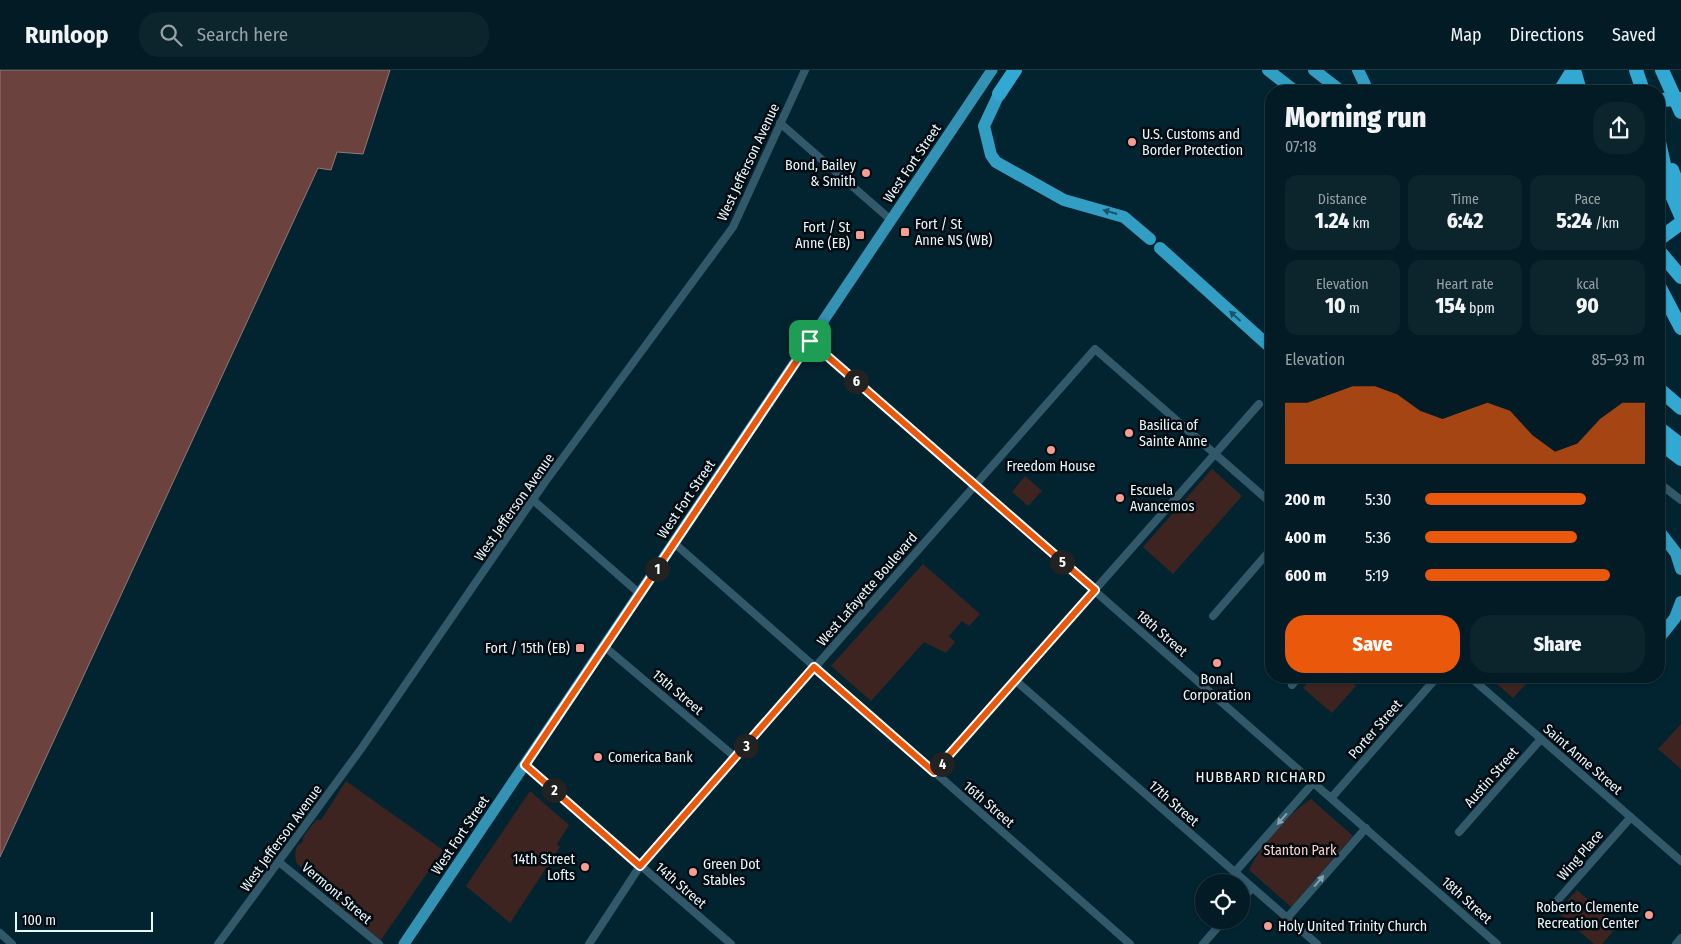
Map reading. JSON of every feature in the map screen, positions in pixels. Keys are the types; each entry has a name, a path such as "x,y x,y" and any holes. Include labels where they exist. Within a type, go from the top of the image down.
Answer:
{"highway":[{"path":"1015,70 999,94 984,126 991,155 996,162 1064,200 1124,217 1150,239"},
{"path":"1268,70 1287,85"},
{"path":"1314,70 1333,85"},
{"path":"1358,70 1365,85"},
{"path":"1564,85 1573,70"},
{"path":"1573,70 1578,85"},
{"path":"1636,70 1641,85"},
{"path":"1662,70 1681,112"},
{"path":"1665,100 1681,99"},
{"path":"1665,152 1681,192"},
{"path":"1665,169 1670,191 1681,216"},
{"path":"1665,235 1681,223"},
{"path":"1160,248 1265,343"},
{"path":"1665,258 1681,277"},
{"path":"1665,297 1681,328"},
{"path":"1665,395 1681,408"},
{"path":"1665,435 1680,453"},
{"path":"1665,445 1680,453"},
{"path":"1665,449 1680,453"},
{"path":"1665,539 1676,553 1681,569"},
{"path":"1665,630 1675,618 1681,602"}],"main road":[{"name":"West Fort Street","path":"404,944 992,70"}],"street":[{"name":"West Jefferson Avenue","path":"218,944 361,749 533,500 733,226 805,70"},
{"path":"780,123 891,220"},
{"name":"18th Street","path":"810,341 1497,944"},
{"name":"West Lafayette Boulevard","path":"589,944 640,866 1095,349 1215,454"},
{"path":"934,772 1259,404"},
{"path":"1215,454 1265,498"},
{"path":"1665,488 1681,500"},
{"path":"533,500 640,594"},
{"name":"16th Street","path":"674,543 1130,944"},
{"path":"1213,616 1265,556"},
{"name":"15th Street","path":"604,647 735,757"},
{"name":"17th Street","path":"1015,680 1317,944"},
{"name":"Porter Street","path":"1332,798 1432,683"},
{"name":"Saint Anne Street","path":"1478,683 1681,861"},
{"name":"Austin Street","path":"1460,832 1541,739"},
{"name":"14th Street","path":"525,765 731,944"},
{"path":"1235,872 1314,782"},
{"name":"Wing Place","path":"1549,910 1630,817"},
{"path":"1287,918 1366,828"},
{"name":"Vermont Street","path":"279,862 379,944"},
{"path":"1203,944 1216,929"},
{"path":"0,933 12,944"},
{"path":"1676,944 1681,938"}],"green space":[{"path":"1212,469 1242,496 1173,574 1143,547"},
{"path":"1025,476 1042,491 1028,506 1012,492"},
{"path":"923,564 980,614 969,626 962,621 949,636 955,642 946,653 924,642 871,701 831,666"},
{"path":"1307,683 1353,683 1356,686 1332,713 1303,688"},
{"path":"1496,683 1527,683 1513,698"},
{"path":"1681,724 1681,769 1658,749"},
{"path":"346,781 443,850 381,940 347,914 346,909 342,910 296,862 295,856 298,845 303,842 303,837 316,820 321,820"},
{"path":"530,791 569,825 557,844 560,847 510,923 466,886"},
{"name":"Stanton Park","path":"1311,799 1353,836 1291,907 1249,870 1260,851 1276,831 1302,805"},
{"path":"1577,890 1618,926 1602,944 1594,944 1557,912"}],"shaded area":[{"path":"0,70 390,70 363,154 337,152 331,170 318,168 0,857"}],"place":[{"name":"U.S. Customs and Border Protection","path":"1132,142"},
{"name":"Bond, Bailey & Smith","path":"866,173"},
{"name":"Fort / St Anne NS (WB)","path":"905,232"},
{"name":"Fort / St Anne (EB)","path":"860,235"},
{"name":"Basilica of Sainte Anne","path":"1129,433"},
{"name":"Freedom House","path":"1051,450"},
{"name":"Escuela Avancemos","path":"1120,498"},
{"name":"Fort / 15th (EB)","path":"580,648"},
{"name":"Bonal Corporation","path":"1217,663"},
{"name":"Comerica Bank","path":"598,757"},
{"name":"14th Street Lofts","path":"585,867"},
{"name":"Green Dot Stables","path":"693,872"},
{"name":"Roberto Clemente Recreation Center","path":"1649,915"},
{"name":"Holy United Trinity Church","path":"1268,926"}],"district":[{"name":"HUBBARD RICHARD","path":"1261,777"}],"route":[{"path":"810,341 1095,590 934,772 814,667 640,866 525,765 810,341"}]}
